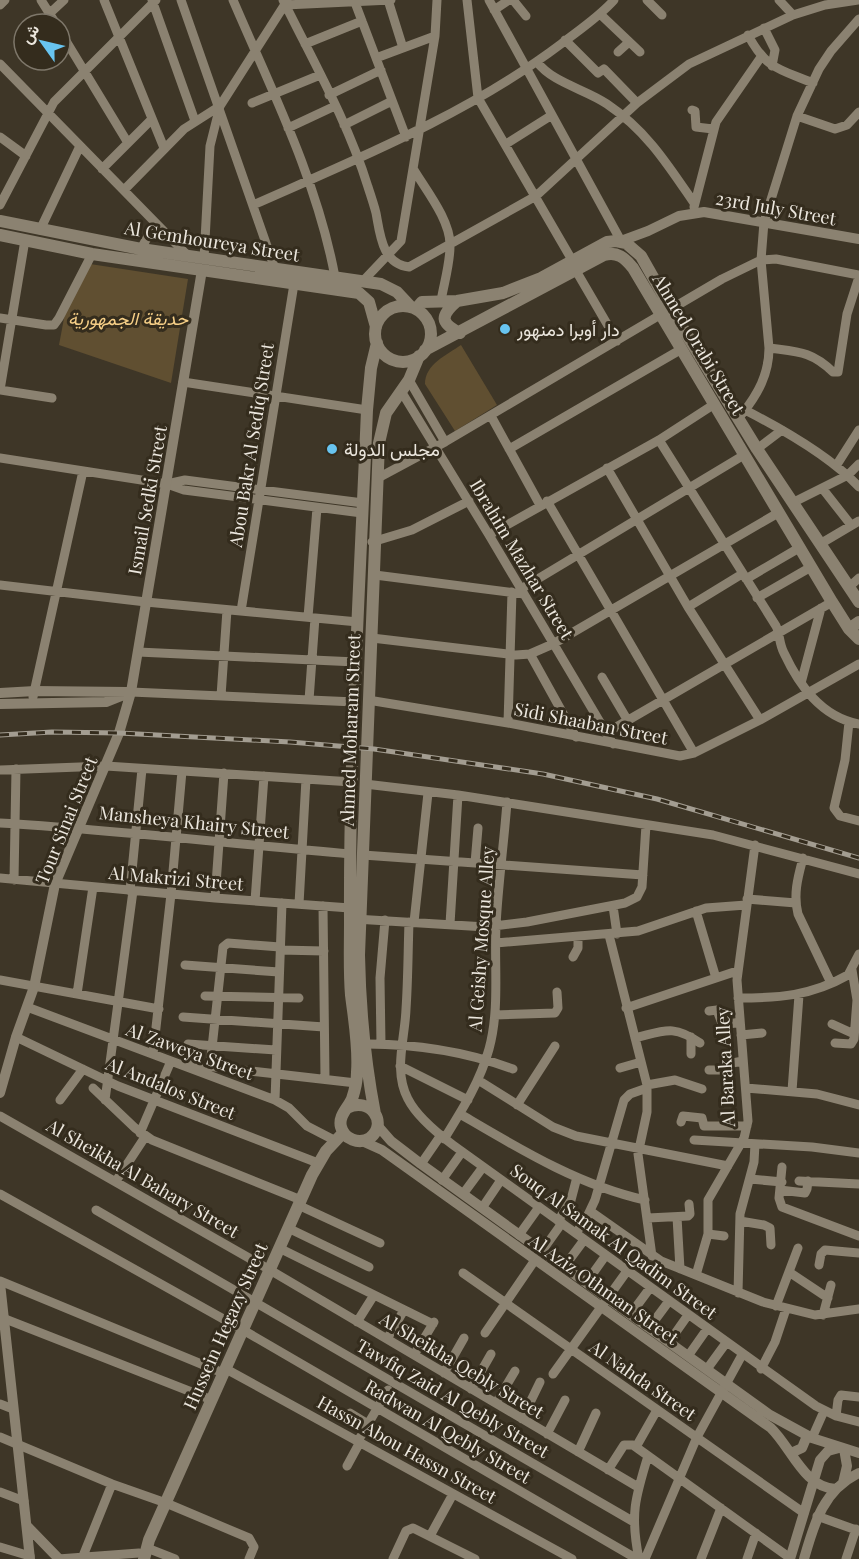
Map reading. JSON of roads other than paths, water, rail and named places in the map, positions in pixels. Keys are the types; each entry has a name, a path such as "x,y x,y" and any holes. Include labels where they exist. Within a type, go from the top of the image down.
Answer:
{"main road":[{"name":"Al Gemhoureya Street","path":"0,221 189,257 203,265 294,284 355,292 363,295 369,302 376,327"},
{"name":"Al Gemhoureya Street","path":"0,235 93,254 203,265 275,269 363,281 392,289 414,308"},
{"name":"Ahmed Orabi Street","path":"422,353 574,265 602,243 621,241 631,246 641,256 680,350 811,567 826,605 854,625 859,639"},
{"name":"Ahmed Orabi Street","path":"414,308 422,302 483,298 523,287 574,265 607,254 621,256 633,268 742,414 757,449 859,602"},
{"path":"457,301 445,312 444,320 448,327 460,333"},
{"path":"396,307 414,308 423,314 431,336 422,353 403,362 395,360 381,351 377,343 376,327 379,320 396,307"},
{"name":"Ahmed Moharam Street","path":"347,1108 356,1083 356,1047 350,975 353,915 363,855 355,702 356,662 367,410 371,368 377,343"},
{"name":"Ahmed Moharam Street","path":"376,1120 360,994 350,854 368,700 382,424 392,402 404,395 422,353"},
{"path":"359,1104 371,1109 376,1120 370,1137 362,1141 339,1136 341,1117 347,1108 359,1104"},
{"name":"Hussein Hegazy Street","path":"143,1552 318,1163 339,1136"}],"street":[{"path":"0,5 5,0"},
{"path":"52,12 64,0"},
{"path":"104,0 164,148"},
{"path":"181,0 220,106 275,269"},
{"path":"234,0 310,180 330,248 335,277"},
{"path":"285,2 389,0 403,48"},
{"path":"363,281 401,241 435,36 437,0"},
{"path":"467,0 478,98 617,341"},
{"path":"489,0 621,241"},
{"path":"494,10 511,0 526,16"},
{"path":"253,205 406,137 478,98 537,62 600,14 614,0"},
{"path":"647,0 662,15"},
{"path":"779,0 793,15"},
{"path":"285,2 359,158 374,205 381,241 389,255 403,266 410,267 536,196 637,103 689,64 793,15 825,5 858,0"},
{"path":"0,205 54,102 154,1 195,121"},
{"path":"354,1 406,137"},
{"path":"203,265 210,146 220,106 256,52 285,2"},
{"path":"600,14 639,52"},
{"path":"859,19 831,51 797,116 764,222 761,260 769,360 766,376 742,414 782,430 836,466 859,487"},
{"path":"305,44 362,21"},
{"path":"764,28 774,48 772,66"},
{"path":"748,35 761,57 772,66 813,83"},
{"path":"376,58 435,36"},
{"path":"566,40 598,73 604,69 637,103"},
{"path":"618,52 629,42"},
{"path":"72,50 128,143"},
{"path":"694,208 713,129 724,109 761,57"},
{"path":"537,62 545,71 596,97 623,117 657,148 694,208"},
{"path":"0,64 189,257"},
{"path":"329,95 381,70"},
{"path":"252,104 320,75"},
{"path":"344,125 392,101"},
{"path":"124,190 164,148 195,121 220,106"},
{"path":"288,128 335,106"},
{"path":"692,110 695,111 696,127 713,129"},
{"path":"797,116 835,129 847,125 859,112"},
{"path":"506,144 552,115"},
{"path":"102,169 152,119"},
{"path":"0,137 26,156"},
{"path":"40,230 80,146"},
{"path":"414,170 442,218 449,235 450,245 441,302"},
{"name":"23rd July Street","path":"621,241 648,231 694,208 859,239"},
{"path":"141,249 155,223"},
{"path":"25,240 0,390 51,398"},
{"path":"0,318 50,326 57,322 93,254"},
{"path":"378,478 491,416 722,279 761,260 776,259 859,276 847,314 838,372 833,372 808,353 769,348"},
{"name":"Ismail Sedki Street","path":"119,733 131,692 203,265"},
{"name":"Abou Bakr Al Sediq Street","path":"240,611 294,284"},
{"path":"509,449 680,350"},
{"path":"410,380 445,442"},
{"path":"183,382 367,410"},
{"path":"404,395 416,393"},
{"name":"Ibrahim Mazhar Street","path":"404,395 489,535 519,592 613,744"},
{"path":"489,535 659,440 713,405"},
{"path":"491,416 509,449 579,555 694,753"},
{"path":"757,449 782,430"},
{"path":"836,466 859,430"},
{"path":"659,440 779,633 783,652 807,693 829,712 849,722 859,724"},
{"path":"375,575 519,592 744,455"},
{"path":"0,458 167,484 184,490 260,495 363,508"},
{"path":"792,503 848,475 859,464"},
{"path":"607,468 688,607 760,720"},
{"path":"34,697 83,471"},
{"path":"820,544 855,523 822,488"},
{"path":"260,495 317,508 363,508"},
{"path":"361,543 375,542 423,525 469,501"},
{"path":"309,700 317,508"},
{"path":"372,638 511,654 530,654 553,644 778,513"},
{"path":"688,607 799,548"},
{"path":"757,598 811,567"},
{"path":"849,587 859,578"},
{"path":"0,585 146,602 358,622"},
{"path":"508,723 511,654 519,592"},
{"path":"606,733 826,605"},
{"path":"801,683 826,605"},
{"path":"221,696 227,610"},
{"path":"138,652 356,662"},
{"path":"530,654 576,737"},
{"name":"Sidi Shaaban Street","path":"368,700 508,723 680,756 694,753 760,720 859,664"},
{"path":"602,678 628,721"},
{"path":"0,704 34,697 131,692 355,702"},
{"path":"0,693 34,697"},
{"path":"849,722 845,760 834,808 840,816 859,821"},
{"name":"Tour Sinai Street","path":"0,1093 3,1068 34,987 55,884 119,733"},
{"path":"0,770 106,766 358,783 458,795 713,835 859,874"},
{"path":"14,880 16,769"},
{"path":"105,1100 115,1040 132,891 142,769"},
{"path":"153,1054 182,771"},
{"path":"215,898 224,773"},
{"path":"255,901 264,776"},
{"path":"299,904 306,779"},
{"name":"Souq Al Samak Al Qadim Street","path":"428,793 411,922 400,1066 401,1078 409,1101 442,1137 761,1369 824,1411 859,1422"},
{"path":"450,924 458,795"},
{"name":"Al Geishy Mosque Alley","path":"421,1164 460,1114 486,1059 495,1015 496,926 507,802"},
{"name":"Mansheya Khairy Street","path":"0,823 80,828 350,854"},
{"path":"363,855 643,875 646,825"},
{"path":"475,863 478,828"},
{"name":"Al Baraka Alley","path":"696,1275 708,1234 708,1200 741,1143 747,1126 737,971 755,845"},
{"path":"802,858 797,884 798,914 831,983"},
{"name":"Al Makrizi Street","path":"0,879 324,906 353,915 385,920 496,926 613,906 638,897 643,875"},
{"path":"77,994 93,887"},
{"path":"496,943 613,935 655,927 696,911 746,902 796,903"},
{"path":"275,1100 282,903"},
{"path":"324,906 325,1078"},
{"path":"613,906 613,935 626,1008 647,1087 647,1112 638,1149 652,1256"},
{"path":"696,911 716,978"},
{"path":"381,1044 380,978 385,920"},
{"path":"573,957 578,948 578,937"},
{"path":"210,1066 223,947 228,944 324,951"},
{"path":"738,998 782,998 799,995 846,977 859,954"},
{"path":"185,965 279,972"},
{"path":"835,1043 850,1044 856,1038 856,1000 852,970"},
{"path":"626,1008 737,971"},
{"path":"0,980 159,1009"},
{"path":"495,1015 555,1013 558,1008 557,992"},
{"path":"792,1091 799,995"},
{"path":"205,996 299,998"},
{"name":"Al Zaweya Street","path":"27,1007 275,1100 289,1108 307,1126 339,1136"},
{"path":"709,1011 717,1010 724,1025 740,1022"},
{"path":"183,1017 324,1027"},
{"path":"679,1019 679,1030"},
{"path":"832,1024 856,1038"},
{"path":"635,1038 679,1030 700,1043"},
{"path":"741,1035 762,1033"},
{"path":"691,1036 691,1054"},
{"name":"Al Andalos Street","path":"16,1037 109,1082 318,1163"},
{"path":"188,1044 276,1050"},
{"path":"366,1044 447,1050 486,1059 513,1069"},
{"path":"517,1105 555,1046"},
{"path":"709,1070 722,1070 727,1064 743,1061"},
{"path":"116,1181 143,1135 153,1100 173,1062 356,1083"},
{"path":"620,1068 641,1062"},
{"path":"400,1066 468,1100"},
{"path":"60,1100 83,1069"},
{"path":"478,1080 564,1132 587,1140 728,1166"},
{"path":"576,1233 590,1211 600,1186 624,1100 630,1094 647,1087 675,1080 702,1089"},
{"path":"93,1088 143,1135 300,1202 380,1243"},
{"path":"746,1088 816,1094 859,1105"},
{"path":"460,1114 533,1156 577,1177 645,1200"},
{"name":"Al Sheikha Al Bahary Street","path":"0,1116 270,1270"},
{"path":"681,1122 683,1116 699,1116 704,1126 747,1126"},
{"name":"Al Aziz Othman Street","path":"376,1120 391,1141 463,1194 482,1213 538,1256 723,1388 771,1428 814,1481"},
{"path":"694,1140 812,1147 859,1153"},
{"name":"Al Aziz Othman Street","path":"362,1141 382,1150 519,1235 538,1256 564,1267 586,1282 604,1303 630,1315 707,1369 723,1388 809,1437 859,1453"},
{"path":"738,1293 742,1202 754,1162 755,1144"},
{"path":"442,1180 462,1152"},
{"path":"463,1194 483,1167"},
{"path":"783,1167 780,1203 782,1207 859,1236"},
{"path":"485,1333 560,1222 571,1200 577,1177"},
{"path":"750,1179 805,1192 807,1189 803,1181 859,1184"},
{"path":"482,1213 501,1180"},
{"name":"Radwan Al Qebly Street","path":"0,1194 243,1330 638,1559"},
{"path":"648,1218 686,1217 690,1214 689,1204"},
{"path":"519,1235 539,1208"},
{"name":"Tawfiq Zaid Al Qebly Street","path":"96,1210 634,1522"},
{"path":"590,1211 652,1256 738,1293 808,1314 823,1315 859,1309"},
{"path":"677,1217 680,1269"},
{"path":"740,1221 770,1228 771,1245"},
{"path":"288,1228 369,1267"},
{"path":"708,1234 724,1236"},
{"path":"564,1267 584,1240"},
{"path":"279,1248 433,1323 414,1355"},
{"path":"761,1369 775,1341 789,1272 798,1248"},
{"path":"819,1265 821,1254 825,1250 859,1252"},
{"path":"586,1282 606,1256"},
{"name":"Al Sheikha Qebly Street","path":"270,1270 638,1487"},
{"path":"553,1374 627,1271"},
{"path":"789,1272 828,1298"},
{"name":"Al Nahda Street","path":"463,1273 804,1514"},
{"path":"0,1282 4,1356 30,1558 0,1547"},
{"name":"Hassn Abou Hassn Street","path":"0,1282 224,1371 572,1559"},
{"path":"823,1315 831,1285"},
{"path":"630,1315 650,1288"},
{"path":"357,1322 374,1295"},
{"path":"650,1328 669,1301"},
{"path":"387,1339 404,1310"},
{"path":"669,1342 688,1315"},
{"path":"2,1318 212,1400"},
{"path":"688,1356 707,1329"},
{"path":"444,1373 464,1338"},
{"path":"707,1369 726,1343"},
{"path":"471,1389 491,1354"},
{"path":"645,1559 697,1437 742,1355"},
{"path":"495,1403 515,1371"},
{"path":"522,1419 540,1382"},
{"path":"347,1466 388,1390"},
{"path":"836,1416 841,1395 859,1397"},
{"path":"547,1434 565,1400"},
{"path":"0,1404 12,1409"},
{"path":"636,1447 657,1410"},
{"path":"791,1453 802,1448 824,1411"},
{"path":"350,1413 368,1424"},
{"path":"578,1452 596,1413"},
{"path":"0,1437 249,1538 254,1547 249,1559"},
{"path":"608,1470 624,1445 630,1443 790,1558 822,1456 828,1451 842,1449 847,1466 839,1486 817,1516 804,1559"},
{"path":"638,1559 634,1506 648,1455"},
{"path":"814,1481 824,1487 839,1486 859,1473"},
{"path":"83,1556 112,1484"},
{"path":"0,1492 24,1501"},
{"path":"430,1536 453,1494"},
{"path":"701,1559 721,1508"},
{"path":"817,1516 858,1530 846,1559"},
{"path":"27,1525 58,1559 143,1552 175,1559"},
{"path":"393,1559 406,1531 413,1528 430,1536 455,1554 475,1559"},
{"path":"747,1559 756,1533"}],"railway":[{"path":"0,735 52,732 119,733 374,749 543,774 657,799 859,858"}],"place":[{"name":"دار أوبرا دمنهور","path":"505,329"},
{"name":"مجلس الدولة","path":"332,449"}],"park label":[{"name":"حديقة الجمهورية","path":"128,318"}]}
